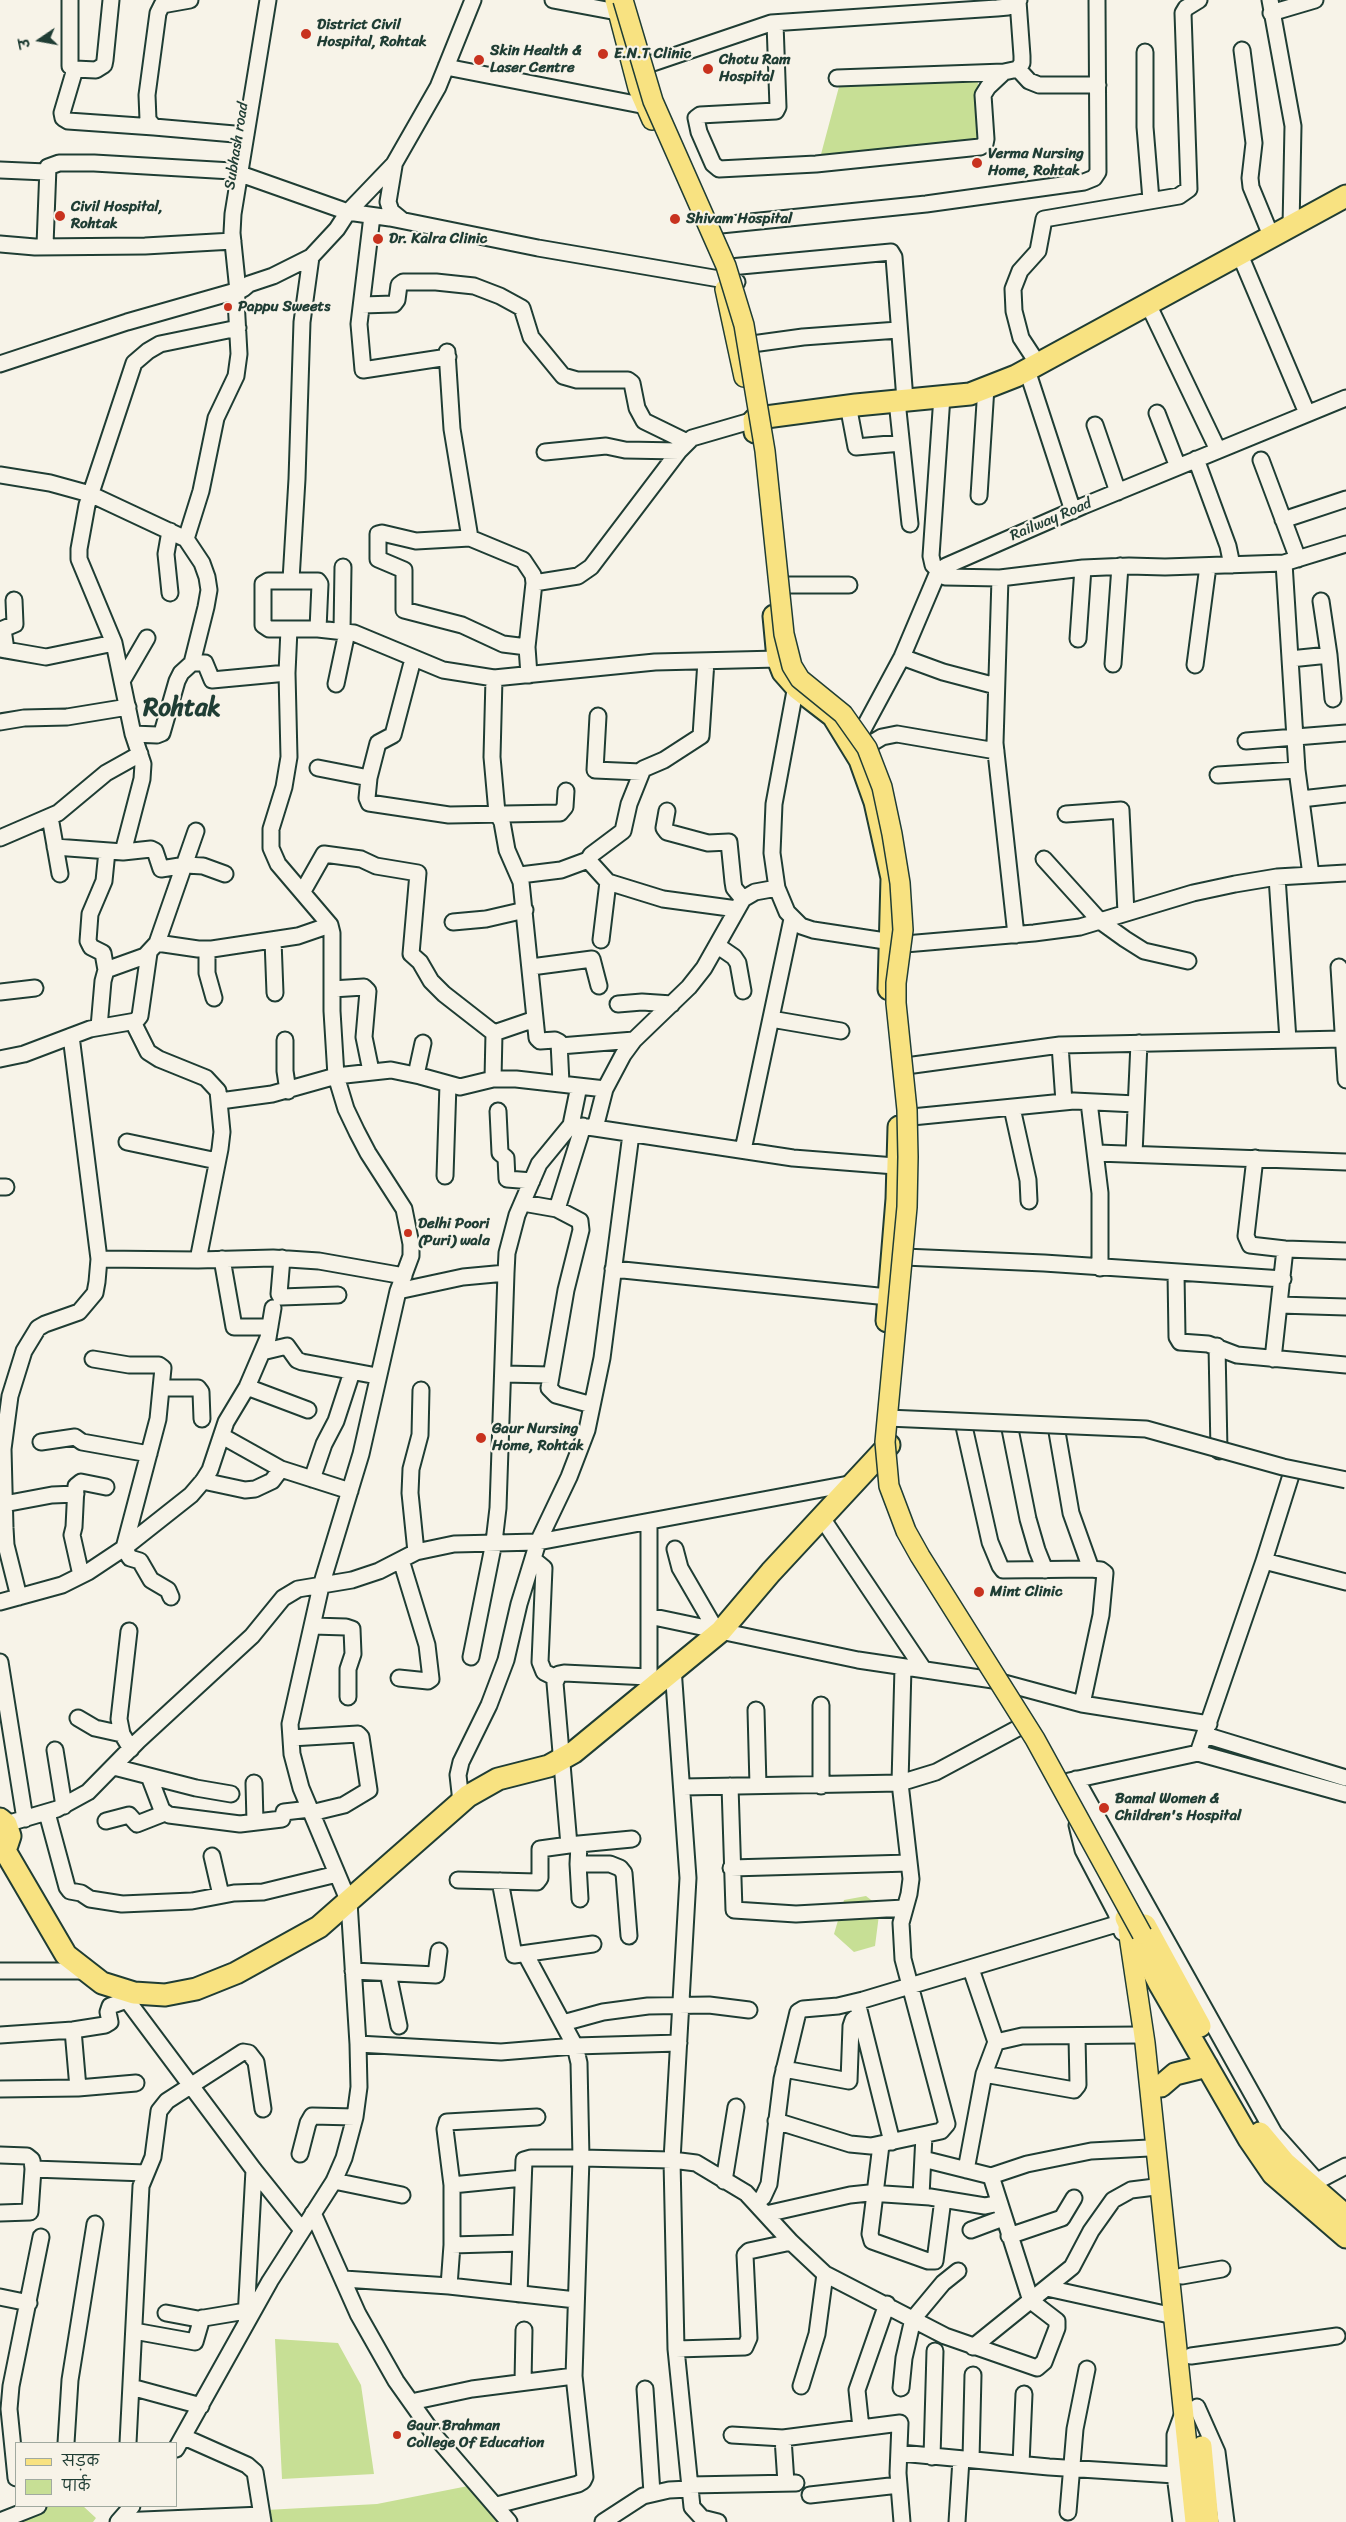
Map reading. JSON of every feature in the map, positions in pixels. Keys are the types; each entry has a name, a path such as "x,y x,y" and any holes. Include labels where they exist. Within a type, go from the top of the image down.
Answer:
{"highway":[{"path":"760,418 848,406 970,394 1032,367 1346,196"},
{"path":"760,418 782,585 782,651"},
{"path":"760,418 782,651 788,658 797,680 859,742 860,760 875,802 892,878 902,985 906,1066 912,1117 905,1167 884,1451 905,1519 1000,1682 1067,1782 1154,1973 1259,2131 1279,2169 1346,2216"},
{"path":"895,1298 904,1257 905,1167 889,990 897,944"},
{"path":"10,1821 10,1836 2,1850 66,1955 102,1983 123,1994 134,1992 165,1994 196,1989 236,1973 319,1927 462,1802 498,1780 549,1766 574,1752 649,1683 673,1668 719,1630 884,1451"},
{"path":"1000,1682 1020,1727 1067,1782 1077,1825 1122,1918 1249,2138 1346,2237"},
{"path":"1161,2086 1175,2074 1207,2066"}],"main road":[{"path":"620,3 639,70 646,106 730,276 760,418"},
{"path":"620,3 653,101 726,266 744,325 765,451 782,651 800,679 843,714 867,748 882,787 900,882 903,930 896,983 896,1003 907,1110 907,1207 886,1418 885,1442 889,1486 906,1531 1035,1739 1143,1937 1154,1973 1161,2086 1191,2356 1190,2470 1195,2522"},
{"path":"639,70 711,226 730,276 752,344 760,418"},
{"path":"1122,1918 1154,1973 1164,2223 1174,2316 1191,2408"},
{"path":"1190,2470 1209,2522"}],"street":[{"path":"70,0 69,64 75,69 96,70 104,65 110,0"},
{"path":"154,127 150,125 146,112 158,13 162,5 190,0"},
{"name":"Subhash road","path":"186,539 201,491 216,418 236,376 239,354 237,289 229,241 236,172 243,134 260,0"},
{"name":"Subhash road","path":"249,90 268,0"},
{"path":"0,364 127,322 237,289 273,276 311,258 337,229 348,212 394,164 438,87 474,0"},
{"path":"553,0 620,3"},
{"path":"775,23 778,107 776,111 700,115 696,118 699,132 713,164 719,169 816,164 980,147 985,144 986,139 983,95 988,87 1022,63 1018,0"},
{"path":"639,70 775,23 1008,7 1018,0"},
{"path":"711,226 926,204 1084,182 1094,178 1098,172 1097,0"},
{"path":"1073,511 1032,367 1021,338 1014,311 1013,290 1020,272 1038,250 1044,219 1179,196 1186,193 1190,185 1183,13 1186,8 1199,0"},
{"path":"1292,227 1293,126 1270,7 1315,0"},
{"path":"1242,50 1254,143 1250,178 1251,187 1272,238"},
{"path":"1145,52 1145,127 1150,200"},
{"path":"446,67 646,106"},
{"path":"75,69 62,114 63,118 68,122 243,134"},
{"path":"837,78 1011,70 1039,85 1098,85"},
{"path":"45,245 46,172 48,167 59,163 236,172 348,212 402,220 538,248 730,276 891,252 894,257 898,330 901,443 910,524"},
{"path":"394,164 388,202 391,211 402,220"},
{"path":"0,170 46,172"},
{"path":"372,216 362,305 360,350 363,370 448,354 452,429 470,538"},
{"path":"0,244 144,246 229,241"},
{"path":"1240,255 1307,413"},
{"path":"291,580 297,479 302,322 311,258"},
{"path":"362,305 394,304 397,300 399,284 403,282 436,282 474,286 500,296 522,308 531,337 563,376 577,380 628,380 632,383 637,408 644,421 683,446"},
{"path":"0,356 105,320 198,292 237,289"},
{"path":"1148,304 1218,450"},
{"path":"123,852 142,779 143,764 132,734 114,643 80,559 79,548 90,494 134,363 160,344 238,328"},
{"path":"752,344 803,337 898,330"},
{"path":"979,496 986,387"},
{"path":"942,396 931,556 933,565 945,577 959,579 1000,578 1084,568 1208,566 1291,561 1346,544"},
{"name":"Railway Road","path":"938,572 946,566 1073,511 1346,398"},
{"path":"848,406 856,447 901,443"},
{"path":"1158,413 1178,467"},
{"path":"534,583 578,576 591,567 683,446 702,433 760,418"},
{"path":"1095,425 1118,492"},
{"path":"546,452 606,446 625,450 683,446"},
{"path":"1196,459 1228,546 1232,565"},
{"path":"1261,460 1283,520 1291,561 1290,659 1294,738 1311,875"},
{"path":"0,475 50,483 90,494 186,539 202,563 209,590 192,663 181,673 177,681 162,734 156,736 132,734"},
{"path":"1283,520 1346,499"},
{"path":"170,532 166,554 170,593"},
{"path":"527,647 503,644 462,625 406,611 403,608 404,570 378,559 380,533 416,541 470,538 523,560 533,575 534,583 527,647 529,675"},
{"path":"1114,664 1120,566"},
{"path":"1195,665 1208,566"},
{"path":"336,684 344,632 342,567"},
{"path":"1078,638 1084,568"},
{"path":"859,742 902,657 938,572"},
{"path":"1000,578 996,686 996,751 1016,935"},
{"path":"318,629 319,582 291,580 268,581 263,584 263,625 269,629 318,629 344,632 443,670 494,678 655,662 706,661 782,651"},
{"path":"782,585 848,585"},
{"path":"14,600 15,624 3,629 3,650 46,657 114,643"},
{"path":"1320,601 1329,655 1333,699"},
{"path":"119,2521 263,2519 257,2477 252,2468 180,2443 201,2406 246,2316 334,2181 344,2158 355,2117 359,2087 358,2044 348,1902 310,1811 292,1754 291,1738 294,1701 313,1626 320,1586 350,1491 398,1291 410,1262 411,1244 404,1209 360,1139 346,1109 336,1076 332,989 332,933 330,925 303,891 278,864 270,848 271,829 284,787 289,757 287,673 289,629"},
{"path":"122,681 147,638"},
{"path":"1290,659 1329,655"},
{"path":"902,657 943,672 996,686"},
{"path":"413,659 393,734 378,743 369,778 367,798 372,804 430,814 562,812 565,807 566,791"},
{"path":"520,875 561,870 588,860 591,855 623,831 640,772 646,766 664,760 700,736 706,661"},
{"path":"192,663 205,662 212,680 287,673"},
{"path":"494,678 492,757 497,812 502,822 507,850 520,875 538,1040 555,1040 560,1046 561,1083"},
{"path":"797,680 774,804 772,853 777,888 792,919 813,930 897,944 1016,935 1080,927 1193,893 1277,877 1346,873"},
{"path":"0,720 66,717 128,707"},
{"path":"598,716 595,770 640,772"},
{"path":"1246,741 1346,733"},
{"path":"859,742 897,734 996,751"},
{"path":"0,838 50,818 106,773 140,754"},
{"path":"318,768 369,778"},
{"path":"1218,775 1297,770"},
{"path":"1301,799 1346,794"},
{"path":"1066,814 1122,810 1126,914"},
{"path":"667,811 664,828 666,832 708,843 729,842 734,888 740,904"},
{"path":"50,818 60,874"},
{"path":"0,1059 24,1054 99,1027 133,1022 140,1016 153,948 186,865 196,831"},
{"path":"55,847 123,852 154,850 161,869 186,865 203,866 224,874"},
{"path":"99,1027 103,981 106,970 103,953 91,947 88,941 90,914 104,881 107,851"},
{"path":"303,891 324,854 417,872 412,956 420,962 425,973 444,994 494,1033"},
{"path":"1044,859 1100,921 1144,951 1188,961"},
{"path":"588,860 608,882 631,887 662,899 740,904"},
{"path":"1277,877 1288,1040"},
{"path":"601,940 608,882"},
{"path":"557,1209 583,1126 623,1055 634,1040 694,980 718,946 740,904 755,892 777,888"},
{"path":"453,922 478,920 525,910"},
{"path":"744,1150 792,919"},
{"path":"106,970 153,948 207,949 298,936 330,925"},
{"path":"273,940 275,992"},
{"path":"718,946 734,957 738,963 743,991"},
{"path":"207,949 207,973 214,998"},
{"path":"531,966 592,959 599,986"},
{"path":"1339,967 1346,1080"},
{"path":"332,989 364,987 368,991 364,1037 371,1071"},
{"path":"0,992 35,988"},
{"path":"618,1004 642,1002 672,1004"},
{"path":"494,1033 535,1019"},
{"path":"771,1019 841,1031"},
{"path":"133,1022 148,1052 158,1059 206,1078 218,1091 222,1132 198,1260"},
{"path":"493,1079 494,1033"},
{"path":"19,1597 3,1534 3,1449 6,1417 24,1351 38,1328 79,1312 89,1302 95,1293 99,1259 71,1036"},
{"path":"906,1066 1060,1045 1342,1039"},
{"path":"286,1040 285,1071 288,1091"},
{"path":"560,1046 634,1040"},
{"path":"416,1075 424,1043"},
{"path":"1134,1154 1139,1043"},
{"path":"1060,1045 1064,1102"},
{"path":"220,1101 288,1091 336,1076 395,1070 466,1087 493,1079 561,1083 605,1089"},
{"path":"445,1176 448,1084"},
{"path":"579,1086 583,1126"},
{"path":"912,1117 1064,1102 1136,1104"},
{"path":"1089,1102 1097,1153 1100,1193 1100,1268"},
{"path":"1012,1108 1028,1180 1029,1201"},
{"path":"498,1111 500,1153 506,1158 508,1179 532,1181"},
{"path":"583,1126 793,1158 905,1167"},
{"path":"471,1657 494,1542 498,1508 506,1273 513,1230 541,1162 583,1126"},
{"path":"462,1802 458,1775 462,1762 489,1705 506,1660 538,1542 569,1477 587,1430 602,1358 631,1134"},
{"path":"127,1142 217,1161"},
{"path":"1097,1153 1346,1162"},
{"path":"1255,1158 1247,1241 1255,1246 1346,1251"},
{"path":"523,1203 557,1209 578,1219 581,1230 566,1290 549,1388 552,1394 592,1405"},
{"path":"1273,1359 1285,1249"},
{"path":"904,1257 1283,1279"},
{"path":"99,1259 198,1260 282,1258 319,1261 404,1276"},
{"path":"282,1258 279,1294 281,1297 338,1295"},
{"path":"222,1259 234,1327 270,1327"},
{"path":"613,1269 895,1298"},
{"path":"398,1291 463,1277 506,1273"},
{"path":"1176,1274 1178,1340 1218,1346 1231,1354 1346,1365"},
{"path":"1279,1305 1346,1306"},
{"path":"0,1602 62,1585 81,1575 124,1548 191,1495 203,1481 226,1422 247,1387 262,1352 270,1327 273,1308"},
{"path":"262,1352 287,1346 297,1360 302,1362 377,1376"},
{"path":"1218,1346 1219,1451"},
{"path":"93,1359 130,1365 161,1366 164,1372 163,1388 149,1454 124,1548 130,1558 140,1561 151,1580 168,1590 172,1598"},
{"path":"312,1479 324,1444 336,1421 352,1372"},
{"path":"502,1374 551,1375"},
{"path":"247,1387 308,1410"},
{"path":"163,1388 198,1388 201,1392 202,1419"},
{"path":"416,1552 411,1477 421,1426 421,1390"},
{"path":"886,1418 1151,1432 1292,1472 1346,1480"},
{"path":"886,1418 1146,1429 1283,1466 1346,1480"},
{"path":"963,1422 990,1542 1003,1570 1091,1569 1104,1571 1106,1579 1102,1615 1082,1704"},
{"path":"1009,1424 1028,1520 1045,1570"},
{"path":"1056,1426 1071,1514 1091,1569"},
{"path":"222,1436 281,1470 350,1491"},
{"path":"41,1442 75,1437 82,1442 149,1454"},
{"path":"203,1481 245,1490 255,1489 272,1482 281,1470"},
{"path":"1198,1753 1264,1561 1292,1472"},
{"path":"81,1575 72,1535 78,1482 106,1486"},
{"path":"0,1662 10,1821 64,1806 88,1792 131,1749 252,1636 283,1598 298,1589 352,1580 416,1552 454,1544 538,1542 854,1483"},
{"path":"4,1504 52,1495 76,1494"},
{"path":"822,1518 924,1670"},
{"path":"556,1678 564,1673 649,1683 649,1522"},
{"path":"675,1549 680,1568 719,1630"},
{"path":"533,1559 544,1568 540,1662 544,1672 556,1678"},
{"path":"399,1678 428,1681 431,1679 427,1645 400,1560"},
{"path":"1264,1561 1346,1582"},
{"path":"649,1616 858,1660 1000,1682 1082,1704 1207,1730 1346,1778"},
{"path":"313,1626 346,1627 352,1629 353,1654 348,1669 348,1697"},
{"path":"129,1630 119,1710 122,1734 131,1749"},
{"path":"776,2121 850,2144 871,2146 945,2129 946,2117 908,1987 901,1938 904,1908 909,1894 909,1863 900,1783 903,1667"},
{"path":"673,1668 688,1878 672,2160 676,2349 692,2507 696,2514 715,2522"},
{"path":"556,1678 562,1759 578,1864 580,1899"},
{"path":"821,1705 821,1786"},
{"path":"756,1710 758,1786"},
{"path":"78,1718 95,1728 122,1734"},
{"path":"683,1787 821,1786 900,1783 936,1772 1020,1727"},
{"path":"106,1821 129,1816 137,1824 166,1813 231,1823 282,1819 284,1812 310,1811 344,1805 368,1790 361,1737 358,1734 291,1738"},
{"path":"55,1750 64,1806"},
{"path":"1346,1794 1198,1753 1067,1782 1274,2133 1316,2179 1321,2179 1346,2166"},
{"path":"114,1766 196,1788 231,1794"},
{"path":"149,1776 166,1813"},
{"path":"254,1783 255,1822"},
{"path":"730,1786 732,1904 734,1910 796,1914 904,1908"},
{"path":"47,1812 67,1887 70,1891 81,1893 90,1900 114,1904 192,1901 221,1895 263,1892 337,1874"},
{"path":"458,1880 537,1882 540,1878 540,1849 632,1839"},
{"path":"212,1856 221,1895"},
{"path":"732,1868 909,1863"},
{"path":"578,1864 610,1864 620,1868 624,1873 629,1936"},
{"path":"500,1881 513,1953 516,1956 592,1944"},
{"path":"761,2208 763,2197 769,2184 784,2069 798,2012 803,2009 858,2008 908,1987 1122,1918 1139,2035 1149,2148 1155,2188 1164,2223"},
{"path":"353,1971 436,1975 439,1951"},
{"path":"497,2505 583,2481 585,2470 576,2409 574,2376 581,2158 579,2063 575,2046 526,1955"},
{"path":"966,2170 984,2074 996,2042 971,1968"},
{"path":"0,1971 87,1971"},
{"path":"388,1973 399,2026"},
{"path":"0,2035 73,2030 108,2024 110,2006 123,1994 254,2170 302,2230"},
{"path":"563,2023 630,2007 681,2004 749,2010"},
{"path":"784,2069 849,2081 852,2026 858,2008"},
{"path":"858,2008 886,2143 870,2234 872,2240 932,2261 936,2258 943,2199"},
{"path":"73,2030 78,2088"},
{"path":"996,2042 1022,2036 1139,2035"},
{"path":"984,2074 1074,2090 1078,2084 1077,2037"},
{"path":"358,2044 501,2052 575,2046 680,2043"},
{"path":"128,2442 141,2186 153,2157 159,2110 167,2102 238,2054 249,2053 256,2062 263,2109"},
{"path":"0,2089 78,2088 136,2083"},
{"path":"724,2181 736,2107"},
{"path":"300,2154 312,2116 355,2117"},
{"path":"449,2286 452,2245 452,2185 446,2129 447,2122 538,2117"},
{"path":"921,2196 924,2135"},
{"path":"922,2159 991,2176 1027,2164 1091,2151 1149,2148"},
{"path":"0,2155 27,2156 32,2160 33,2169 30,2212 0,2213"},
{"path":"519,2294 524,2160 528,2158 581,2158 672,2160 696,2163 746,2193 791,2242 825,2274 887,2304 945,2336 1033,2368 1040,2366 1057,2328 1057,2321 1031,2301 991,2176"},
{"path":"33,2169 146,2173"},
{"path":"246,2316 254,2170"},
{"path":"452,2185 523,2178"},
{"path":"334,2181 402,2195"},
{"path":"974,2347 1072,2267 1091,2231 1113,2200 1131,2190 1155,2188"},
{"path":"761,2208 850,2195 877,2194 921,2196 985,2206 999,2203"},
{"path":"1009,2236 1062,2218 1074,2198"},
{"path":"313,2213 358,2314 396,2381 434,2436 497,2505 509,2522"},
{"path":"971,2230 1003,2218"},
{"path":"66,2442 70,2380 94,2224"},
{"path":"15,2468 9,2409 11,2386 41,2237"},
{"path":"676,2349 745,2347 749,2338 745,2255 750,2251 791,2242"},
{"path":"452,2245 521,2243"},
{"path":"1182,2276 1222,2269"},
{"path":"901,2388 904,2358 913,2319 943,2283 958,2271"},
{"path":"801,2386 817,2334 825,2274"},
{"path":"344,2279 449,2286 576,2300"},
{"path":"1047,2288 1174,2316"},
{"path":"0,2297 29,2303"},
{"path":"861,2428 856,2390 887,2304"},
{"path":"166,2313 202,2318 246,2316"},
{"path":"134,2331 195,2342 202,2318"},
{"path":"523,2382 524,2330"},
{"path":"1191,2356 1337,2336"},
{"path":"932,2456 936,2351"},
{"path":"1068,2512 1076,2428 1087,2369"},
{"path":"957,2522 966,2459 973,2375"},
{"path":"411,2402 472,2389 574,2376"},
{"path":"131,2387 201,2406"},
{"path":"645,2389 652,2493"},
{"path":"1021,2464 1024,2394"},
{"path":"1191,2408 1217,2452 1226,2522"},
{"path":"732,2435 783,2438 900,2423 899,2485 902,2522"},
{"path":"604,2522 626,2506 652,2493 689,2487 791,2483 783,2438"},
{"path":"900,2453 1072,2468 1190,2470 1180,2522"},
{"path":"810,2495 899,2485"},
{"path":"119,2521 131,2507"},
{"path":"0,2521 28,2508"}],"green space":[{"path":"977,71 982,142 820,158 840,83"},
{"path":"866,1896 880,1907 875,1946 854,1952 834,1934 844,1900"},
{"path":"275,2339 338,2343 361,2385 374,2474 282,2479"},
{"path":"468,2486 497,2522 268,2522 266,2510 377,2504"},
{"path":"45,2507 84,2507 96,2518 93,2522 7,2522"}],"place":[{"name":"District Civil Hospital, Rohtak","path":"306,34"},
{"name":"E.N.T Clinic","path":"603,54"},
{"name":"Skin Health & Laser Centre","path":"479,60"},
{"name":"Chotu Ram Hospital","path":"708,69"},
{"name":"Verma Nursing Home, Rohtak","path":"977,163"},
{"name":"Civil Hospital, Rohtak","path":"60,216"},
{"name":"Shivam Hospital","path":"675,219"},
{"name":"Dr. Kalra Clinic","path":"378,239"},
{"name":"Pappu Sweets","path":"228,307"},
{"name":"Delhi Poori (Puri) wala","path":"408,1233"},
{"name":"Gaur Nursing Home, Rohtak","path":"481,1438"},
{"name":"Mint Clinic","path":"979,1592"},
{"name":"Bamal Women & Children's Hospital","path":"1104,1808"},
{"name":"Gaur Brahman College Of Education","path":"397,2435"}],"district":[{"name":"Rohtak","path":"182,709"}]}
